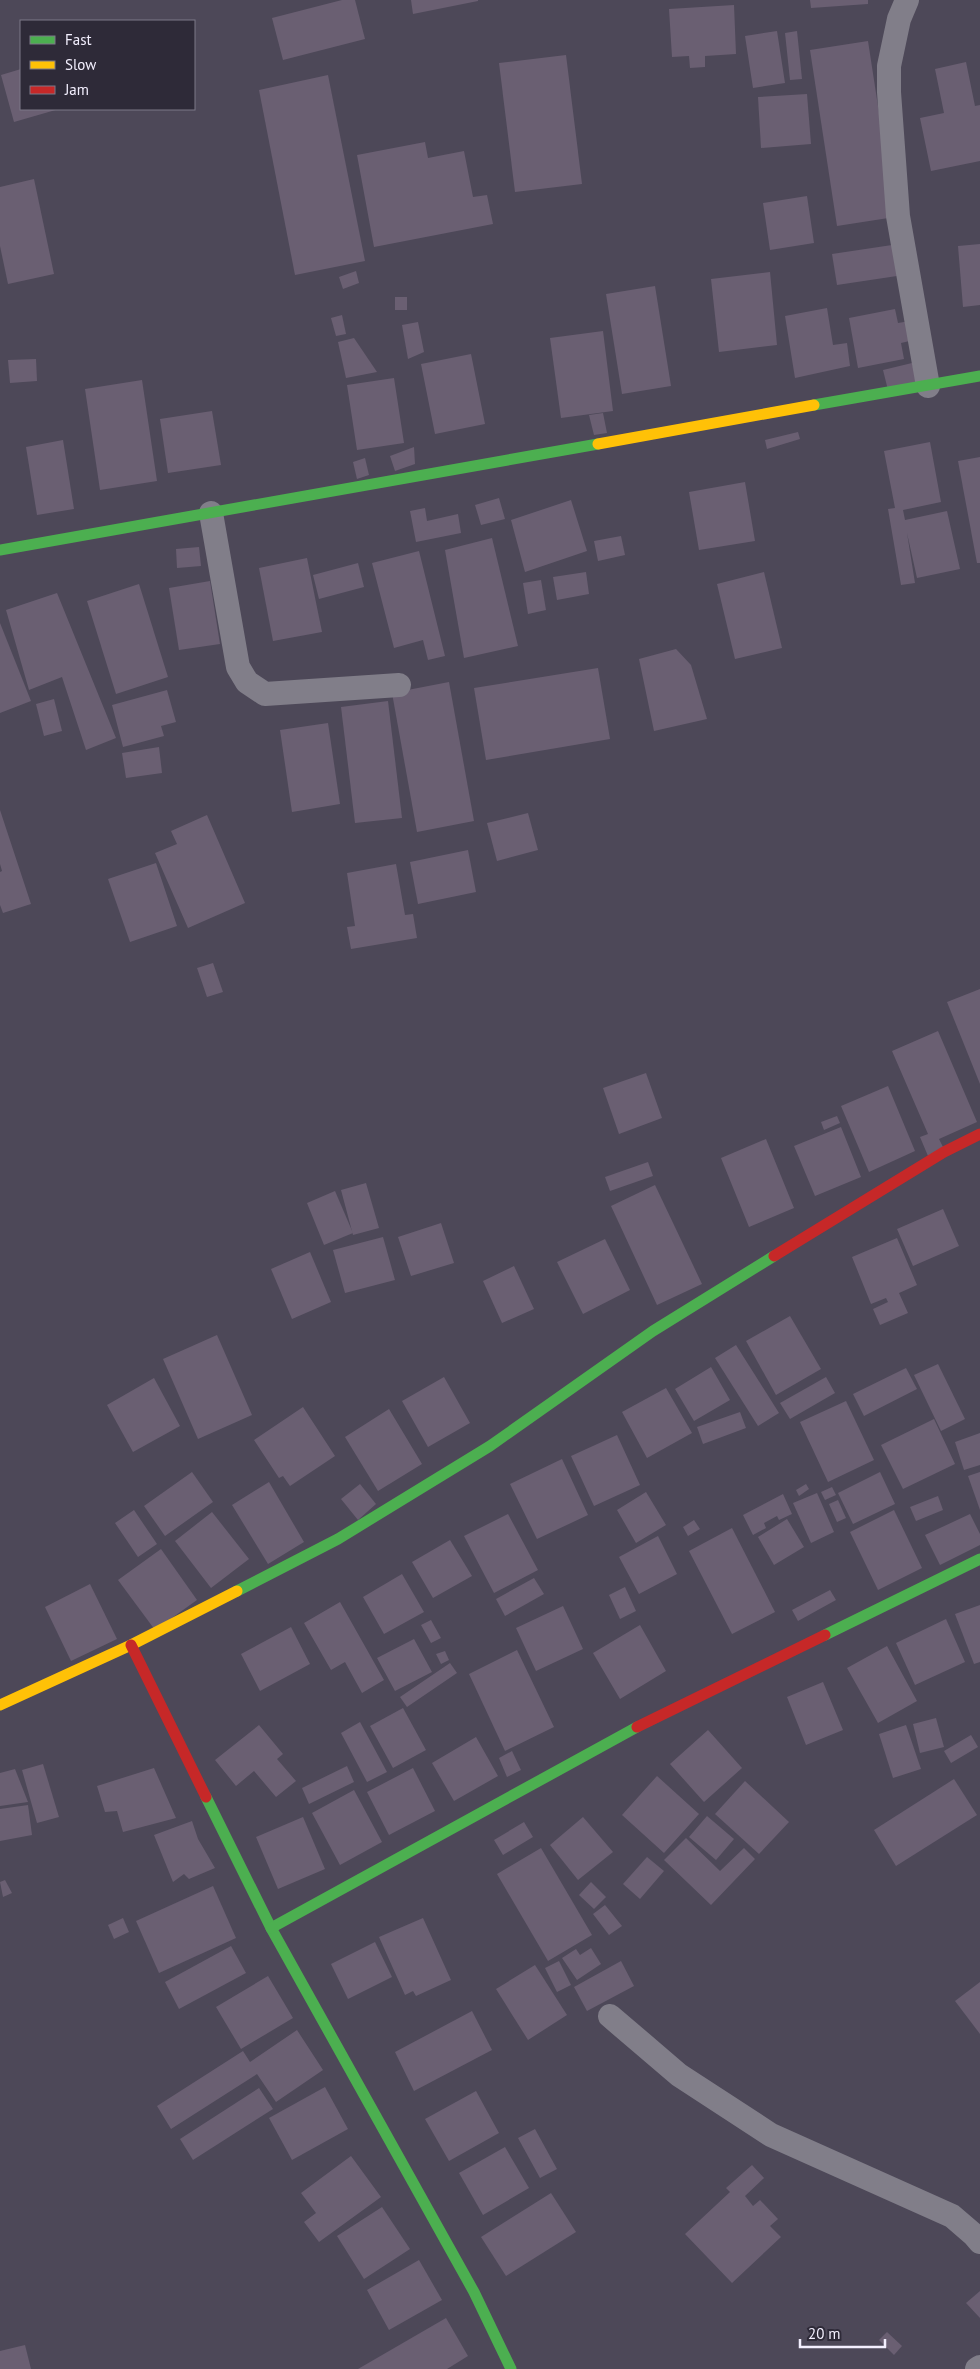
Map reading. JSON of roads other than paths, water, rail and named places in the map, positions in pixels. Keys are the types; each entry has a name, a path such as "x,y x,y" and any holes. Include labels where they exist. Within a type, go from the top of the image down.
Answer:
{"street":[{"path":"907,0 899,19 889,66 889,92 898,216 928,386"},
{"path":"0,550 980,376"},
{"path":"211,513 238,667 247,682 265,694 399,685"},
{"path":"0,1705 131,1645 338,1539 490,1446 652,1331 944,1152 980,1134"},
{"path":"271,1928 636,1728 980,1559"},
{"path":"131,1645 271,1928 474,2292 511,2369"},
{"path":"610,2016 679,2075 771,2136 952,2216 980,2242"},
{"path":"977,2369 980,2366"}]}
